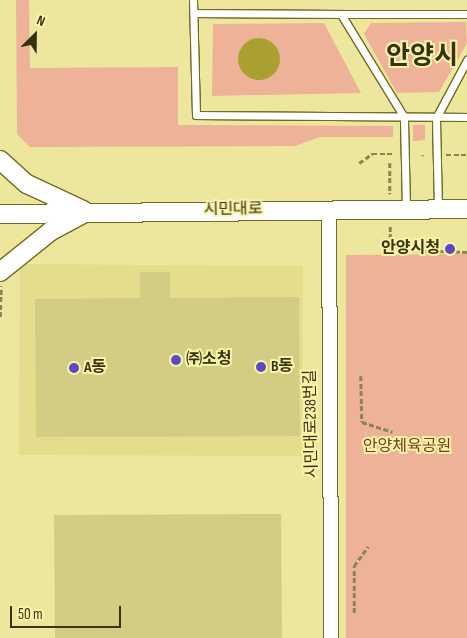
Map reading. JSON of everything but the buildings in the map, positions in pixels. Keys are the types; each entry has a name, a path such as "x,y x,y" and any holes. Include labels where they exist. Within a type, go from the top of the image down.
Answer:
{"street":[{"path":"0,160 27,184 88,212"},
{"name":"시민대로","path":"0,214 406,208 467,209"},
{"name":"시민대로238번길","path":"328,209 331,638"},
{"path":"0,272 51,231 88,212"}],"lane":[{"path":"193,0 196,115 467,117"},
{"path":"194,13 467,14"},
{"path":"341,14 404,117 406,208"},
{"path":"438,208 436,118 467,60"}],"path":[{"path":"359,163 372,154 392,154"},
{"path":"444,155 467,155"},
{"path":"403,254 410,250 467,252"},
{"path":"0,272 0,317"},
{"path":"361,376 362,422 392,432"},
{"path":"354,613 354,566 368,547"}],"shaded area":[{"path":"259,38 274,44 280,59 274,74 259,80 244,74 238,59 244,44"},
{"path":"20,264 303,266 302,456 19,455"}],"green space":[{"path":"16,0 29,0 30,68 178,67 178,125 393,126 393,137 320,137 295,146 30,147 17,134"},
{"path":"466,22 467,43 439,92 397,93 364,34 371,23"},
{"path":"324,23 361,93 212,96 213,24"},
{"path":"413,125 425,125 425,140 413,141"},
{"name":"안양체육공원","path":"467,254 467,638 346,638 346,255"}],"place":[{"name":"안양시청","path":"450,249"},
{"name":"㈜소청","path":"176,360"},
{"name":"B동","path":"261,367"},
{"name":"A동","path":"74,368"}],"district":[{"name":"안양시","path":"422,57"}]}
